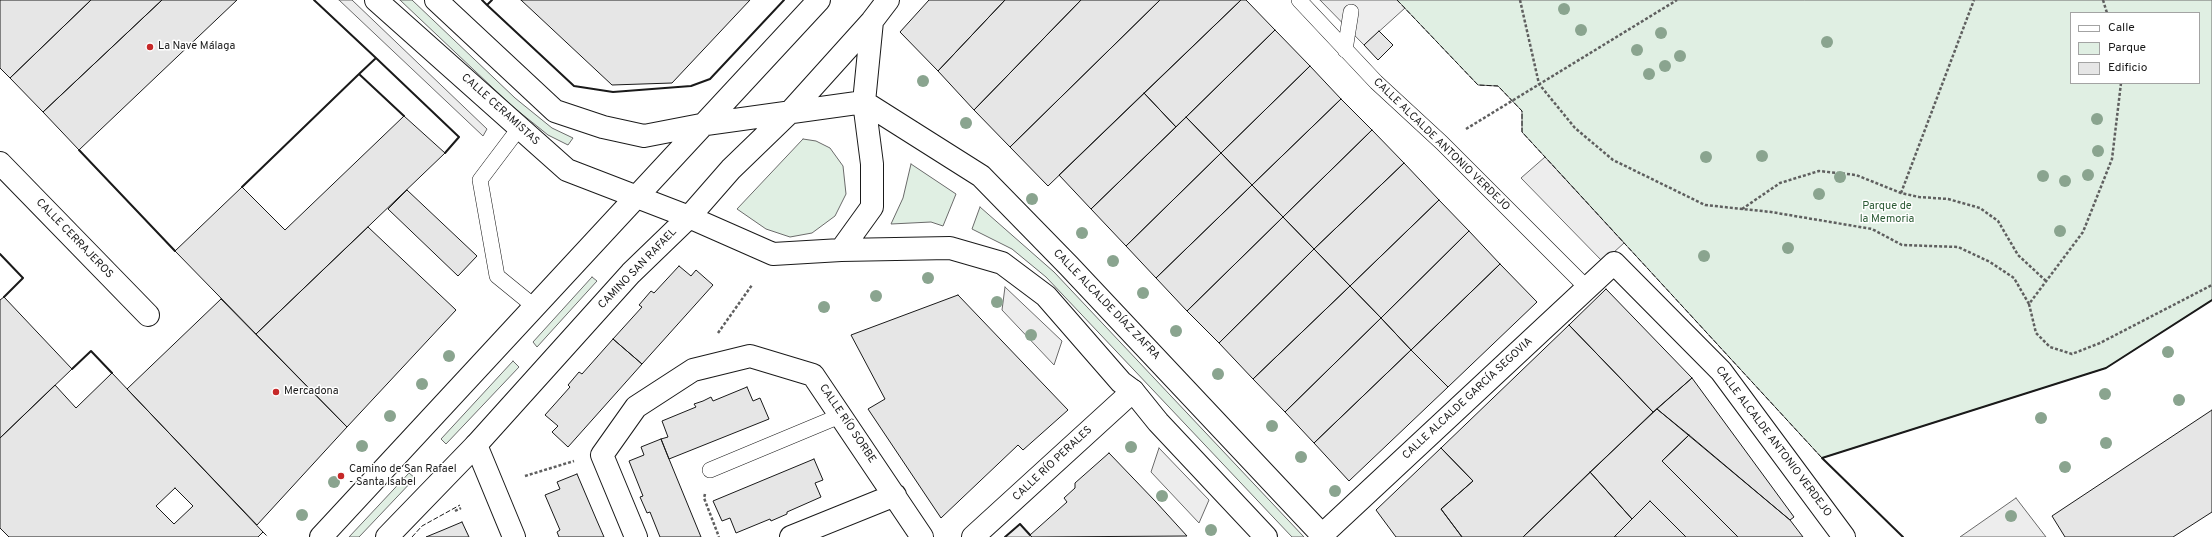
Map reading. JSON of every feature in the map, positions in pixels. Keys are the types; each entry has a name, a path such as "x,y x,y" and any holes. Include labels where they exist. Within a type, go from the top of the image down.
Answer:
{"main road":[{"name":"CALLE CERAMISTAS","path":"376,0 567,170 689,217 773,254 841,250"},
{"path":"436,0 555,111 603,127 644,136 706,124 864,102"},
{"path":"321,537 639,197 819,0"},
{"name":"CAMINO SAN RAFAEL","path":"388,537 476,445 631,273 689,217 731,169 790,112 872,21 888,0"},
{"path":"841,250 872,207 872,164 864,102 872,21"},
{"name":"CALLE ALCALDE DÍAZ ZAFRA","path":"864,102 980,176 1069,266 1323,536"},
{"name":"CALLE CERRAJEROS","path":"0,163 148,315"},
{"path":"841,250 950,248 1002,263 1046,296 1121,382 1133,391 1158,422 1261,535"},
{"name":"CALLE ALCALDE GARCÍA SEGOVIA","path":"1323,536 1586,287 1614,263"},
{"name":"CALLE ALCALDE ANTONIO VERDEJO","path":"1614,263 1721,371 1844,537"},
{"name":"CALLE RÍO SORBE","path":"602,455 636,407 693,370 750,356 814,375 922,537"},
{"name":"CALLE RÍO PERALES","path":"973,537 1133,391"},
{"path":"476,445 514,537"},
{"path":"602,455 636,537"},
{"path":"791,537 895,495"}],"lane":[{"name":"CALLE ALCALDE ANTONIO VERDEJO","path":"1299,0 1376,82 1442,144 1586,287"},
{"path":"1345,50 1351,12"},
{"path":"520,127 480,180 497,276 535,307"},
{"path":"710,470 842,415"}],"path":[{"path":"1520,0 1539,84 1575,128 1613,160 1705,205 1872,229 1902,244 1958,247 1990,262 2014,278 2029,304 2036,333 2050,347 2072,354 2100,343 2212,285"},
{"path":"1442,144 1677,0"},
{"path":"1901,193 1974,0"},
{"path":"2104,0 2107,12"},
{"path":"2029,304 2083,232 2112,159 2121,84"},
{"path":"1741,209 1780,183 1819,171 1856,175 1901,193 1919,197 1948,199 1980,208 1998,221 2018,255 2046,282"},
{"path":"693,370 752,285"},
{"path":"525,476 566,463 602,455"},
{"path":"710,470 704,498 719,537"}],"green space":[{"path":"400,0 412,0 515,98 552,128 573,138 568,145 548,135 512,106"},
{"name":"Parque de la Memoria","path":"1397,0 2212,0 2212,300 2106,368 1822,458 1522,132 1522,111 1498,86 1478,85"},
{"path":"803,139 816,141 830,148 843,166 846,194 835,216 812,233 790,237 766,229 737,209"},
{"path":"911,164 956,194 943,226 931,222 891,224 903,198"},
{"path":"980,207 1054,272 1304,537 1292,537 1046,277 1012,249 972,229"},
{"path":"592,277 597,281 537,347 533,342"},
{"path":"513,361 519,367 446,444 441,439"},
{"path":"409,473 415,478 359,537 349,537"}],"shaded area":[{"path":"339,0 352,0 487,129 483,136"},
{"path":"1320,0 1397,0 1405,8 1364,45"},
{"path":"1545,157 1624,243 1603,262 1521,178"},
{"path":"1005,287 1062,341 1054,365 1002,310"},
{"path":"1159,448 1209,500 1199,523 1151,472"},
{"path":"2016,498 2046,537 1960,537"},
{"path":"1020,524 1032,537 1005,537"}],"building":[{"path":"0,0 91,0 10,78 0,68"},
{"path":"91,0 162,0 43,112 10,78"},
{"path":"162,0 237,0 79,150 43,112"},
{"path":"521,0 750,0 672,83 612,85"},
{"path":"929,0 1005,0 938,71 900,32"},
{"path":"1005,0 1081,0 974,110 938,71"},
{"path":"1081,0 1160,0 1010,147 974,110"},
{"path":"1160,0 1241,0 1048,186 1010,147"},
{"path":"1241,0 1246,0 1275,30 1176,127 1144,93"},
{"path":"1275,30 1310,66 1221,153 1186,117"},
{"path":"1379,31 1393,45 1378,60 1364,45"},
{"path":"1310,66 1341,99 1252,185 1221,153"},
{"path":"1144,93 1176,127 1091,209 1059,175"},
{"path":"1341,99 1372,130 1283,217 1252,185"},
{"path":"404,116 445,153 256,334 175,251 242,187 285,230"},
{"path":"1186,117 1221,153 1126,246 1091,209"},
{"path":"1372,130 1404,163 1314,249 1283,217"},
{"path":"1221,153 1252,185 1156,278 1126,246"},
{"path":"1404,163 1439,200 1350,286 1314,249"},
{"path":"1252,185 1283,217 1187,311 1156,278"},
{"path":"407,190 477,256 458,276 388,209"},
{"path":"1439,200 1469,231 1381,318 1350,286"},
{"path":"1283,217 1314,249 1219,343 1187,311"},
{"path":"368,227 456,310 347,427 256,334"},
{"path":"1469,231 1500,264 1411,350 1381,318"},
{"path":"1314,249 1350,286 1253,379 1219,343"},
{"path":"1500,264 1537,302 1448,387 1411,350"},
{"path":"679,266 691,276 696,270 713,285 642,364 613,339 642,307 639,305 651,291 654,293"},
{"path":"1350,286 1381,318 1285,412 1253,379"},
{"path":"1606,289 1692,378 1653,412 1569,325"},
{"path":"958,295 1068,410 1023,450 1018,445 941,518 868,409 885,399 851,335"},
{"path":"4,297 72,369 0,438 0,300"},
{"path":"221,299 347,427 257,525 127,389"},
{"path":"1381,318 1411,350 1314,443 1285,412"},
{"path":"1569,325 1653,412 1523,537 1462,537 1441,509 1473,481 1441,448"},
{"path":"613,339 642,364 568,447 552,432 558,426 545,415 570,387 568,385 579,372 582,374"},
{"path":"1411,350 1448,387 1349,481 1314,443"},
{"path":"112,373 263,532 258,537 9,537 0,528 0,438 55,385 76,408","holes":["175,488 193,506 174,524 156,506"]},
{"path":"1692,378 1794,517 1790,520 1657,409"},
{"path":"747,387 753,401 760,398 769,419 669,459 661,439 668,437 662,421 696,407 694,404 711,397 713,401"},
{"path":"1657,409 1689,435 1662,461 1738,537 1686,537 1650,501 1632,519 1590,472"},
{"path":"2212,410 2212,512 2173,537 2065,537 2052,516"},
{"path":"1689,435 1790,520 1803,537 1738,537 1662,461"},
{"path":"661,439 701,537 660,537 650,512 647,513 640,497 643,496 629,461 644,455 641,447"},
{"path":"1441,448 1473,481 1441,509 1462,537 1396,537 1376,510"},
{"path":"1109,453 1187,536 1032,537 1030,535 1067,502 1064,498 1075,488 1075,483"},
{"path":"814,459 823,480 815,483 821,497 771,521 770,519 736,533 730,518 722,521 713,501"},
{"path":"1590,472 1632,519 1614,537 1523,537"},
{"path":"577,474 604,537 559,537 557,532 560,530 545,495 560,489 557,482"},
{"path":"1650,501 1686,537 1615,536"},
{"path":"462,522 469,537 426,537 443,530"}],"fence":[{"path":"1397,0 1478,85 1498,86 1522,111 1522,132 1822,458"},
{"path":"412,537 422,526 460,505"},
{"path":"263,532 268,537"}],"wall":[{"path":"314,0 376,58"},
{"path":"482,0 487,5 492,0"},
{"path":"487,5 574,86 613,92 691,86 710,79 784,0"},
{"path":"359,74 376,58 459,137 445,153"},
{"path":"242,187 359,74 404,116"},
{"path":"79,150 175,251"},
{"path":"0,254 23,278 4,297"},
{"path":"1903,537 1822,458 2106,368 2212,300"},
{"path":"72,369 91,351 112,373"},
{"path":"1005,537 1020,524 1030,535"}],"place":[{"name":"La Nave Málaga","path":"150,47"},
{"name":"Mercadona","path":"276,392"},
{"name":"Camino de San Rafael - Santa Isabel","path":"341,476"}]}
